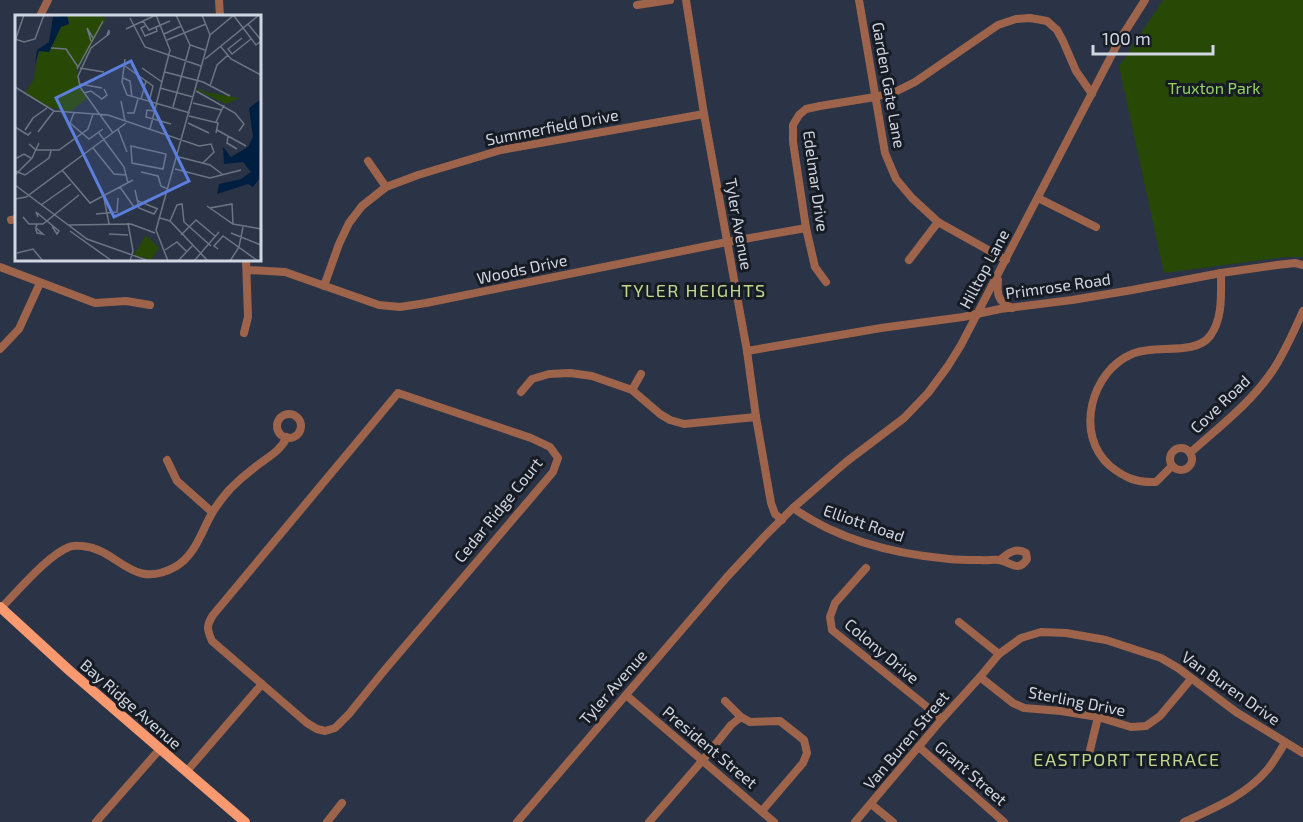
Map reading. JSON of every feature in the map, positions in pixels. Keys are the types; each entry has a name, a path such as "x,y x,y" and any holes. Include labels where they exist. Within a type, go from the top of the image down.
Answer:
{"main road":[{"name":"Bay Ridge Avenue","path":"1,607 72,672 245,822"}],"street":[{"path":"40,15 48,0"},
{"path":"219,0 220,15"},
{"path":"637,5 670,0"},
{"name":"Tyler Avenue","path":"686,0 771,503 775,514 782,520"},
{"name":"Garden Gate Lane","path":"859,0 885,153 896,179 912,198 938,222 1006,260"},
{"name":"Hilltop Lane","path":"793,508 846,462 904,418 928,393 948,366 978,314 1119,40 1145,0"},
{"name":"Edelmar Drive","path":"826,282 815,267 806,228 793,142 793,125 806,109 897,91 998,25 1016,19 1030,18 1047,21 1057,30 1076,71 1092,94"},
{"name":"Summerfield Drive","path":"324,286 349,223 362,206 386,187 501,150 704,114"},
{"path":"368,161 386,187"},
{"path":"1038,198 1096,227"},
{"path":"909,260 938,222"},
{"name":"Woods Drive","path":"247,270 285,272 379,305 409,306 806,228"},
{"path":"244,333 248,317 246,261"},
{"name":"Primrose Road","path":"747,351 1132,290 1221,273 1295,263 1303,265"},
{"path":"0,267 94,303 126,301 150,305"},
{"path":"1172,466 1156,482 1137,482 1114,469 1101,456 1095,445 1090,420 1093,400 1107,372 1113,365 1131,354 1144,350 1183,349 1198,346 1210,337 1217,322 1221,303 1221,273"},
{"path":"998,275 997,294 1005,305 1012,308"},
{"path":"0,349 19,329 40,283"},
{"name":"Cove Road","path":"1190,453 1244,405 1262,385 1274,369 1303,311"},
{"path":"521,392 532,379 549,374 570,373 592,376 632,390 660,414 684,424 756,417"},
{"path":"632,390 641,374"},
{"name":"Cedar Ridge Court","path":"398,393 531,438 550,447 558,458 553,472 335,728 325,731 317,729 261,684 212,641 207,625 398,393"},
{"path":"1,607 53,555 71,546 89,547 138,573 153,575 176,567 188,556 212,512 230,489 278,450 287,437"},
{"path":"1182,448 1190,453 1191,464 1186,469 1179,470 1172,466 1170,459 1173,452 1182,448"},
{"path":"167,460 177,481 212,512"},
{"name":"Tyler Avenue","path":"517,822 727,577 793,508"},
{"name":"Elliott Road","path":"793,508 824,527 897,552 950,559 1000,560"},
{"name":"Colony Drive","path":"866,568 835,603 830,617 832,630 942,719"},
{"path":"959,622 999,654"},
{"name":"Van Buren Drive","path":"981,677 999,654 1021,638 1041,632 1066,633 1106,640 1161,658 1178,668 1236,712 1303,753"},
{"name":"Van Buren Street","path":"855,822 942,719 981,677"},
{"name":"Sterling Drive","path":"981,677 1013,703 1024,708 1098,717 1131,727 1146,726 1160,716 1191,678"},
{"path":"187,771 261,684"},
{"name":"President Street","path":"626,695 774,822"},
{"path":"725,701 741,717 750,722 780,721 804,740 807,753 803,763 762,811"},
{"path":"649,822 731,725 741,717"},
{"path":"1090,750 1098,717"},
{"path":"1184,822 1241,794 1267,770 1285,743"},
{"name":"Grant Street","path":"918,747 1005,822"},
{"path":"96,822 160,749"},
{"path":"327,822 342,803"},
{"path":"871,804 893,822"}],"green space":[{"name":"Truxton Park","path":"1163,0 1303,0 1303,257 1286,257 1164,273 1119,66"}],"district":[{"name":"TYLER HEIGHTS","path":"694,291"},
{"name":"EASTPORT TERRACE","path":"1127,760"}]}
